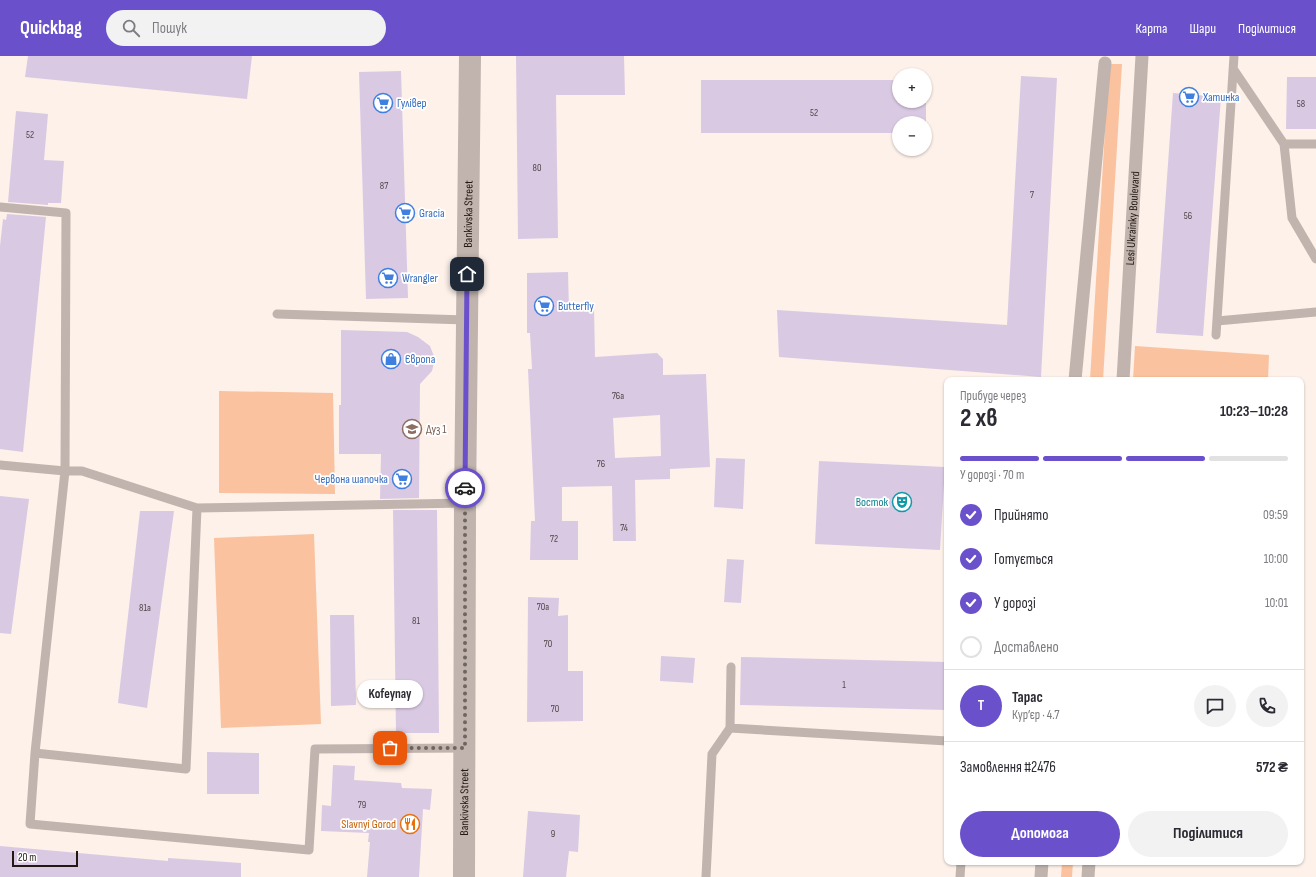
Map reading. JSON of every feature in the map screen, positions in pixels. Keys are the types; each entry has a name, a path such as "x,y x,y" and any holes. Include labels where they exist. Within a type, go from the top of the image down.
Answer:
{"street":[{"name":"Bankivska Street","path":"464,877 466,320 470,56"},
{"name":"Lesi Ukrainky Boulevard","path":"1123,377 1142,56"},
{"path":"1074,377 1105,63"},
{"path":"1041,877 1042,865"},
{"path":"1088,877 1089,865"}],"lane":[{"path":"1216,335 1234,56"},
{"path":"1234,70 1284,144 1292,218 1316,258"},
{"path":"1284,144 1316,144"},
{"path":"0,207 66,213 65,471 35,753 30,824 309,850 315,749 465,748"},
{"path":"1217,321 1316,312"},
{"path":"277,314 466,320"},
{"path":"0,465 65,471 82,471 197,508 465,503"},
{"path":"35,753 186,769 197,508"},
{"path":"706,877 712,754 730,728 732,666"},
{"path":"730,728 944,741"},
{"path":"960,877 961,865"}],"shaded area":[{"path":"1109,64 1122,64 1103,377 1090,377"},
{"path":"1135,346 1269,355 1268,377 1133,377"},
{"path":"219,391 333,393 335,494 219,493"},
{"path":"314,534 321,724 221,728 214,538"},
{"path":"1062,865 1073,865 1072,877 1061,877"}],"building":[{"path":"28,56 252,56 247,99 25,77"},
{"path":"516,56 624,56 625,95 556,95 558,238 518,239"},
{"path":"401,71 408,298 366,299 359,72"},
{"path":"1021,76 1057,78 1041,377 779,357 777,310 1007,325"},
{"path":"1287,77 1316,77 1316,129 1286,129"},
{"path":"701,80 892,80 892,108 926,108 926,116 892,116 892,133 701,133"},
{"path":"1173,93 1221,97 1203,336 1156,333"},
{"path":"16,111 48,114 44,160 64,161 61,203 48,203 48,205 8,202"},
{"path":"7,214 46,217 23,452 0,449 0,246 3,219 6,220"},
{"path":"568,272 569,310 594,309 595,357 657,353 663,359 663,375 706,374 710,467 670,469 670,479 635,480 636,541 613,541 612,486 562,487 562,521 578,521 578,560 530,560 531,521 535,521 528,369 532,369 530,333 527,333 527,273","holes":["660,415 661,456 615,458 613,418"]},
{"path":"341,330 407,332 418,337 430,346 435,359 432,371 420,384 419,498 380,499 381,454 339,454 339,405 341,405"},
{"path":"716,458 745,459 743,509 714,507"},
{"path":"819,461 944,467 940,550 815,544"},
{"path":"0,496 29,499 11,634 0,633"},
{"path":"393,510 437,510 439,733 396,733"},
{"path":"140,511 174,511 147,708 118,703"},
{"path":"727,559 744,560 741,603 724,602"},
{"path":"528,597 559,598 558,616 568,615 568,671 583,671 583,721 527,722"},
{"path":"330,615 354,615 356,705 331,706"},
{"path":"661,656 695,658 693,683 660,681"},
{"path":"741,657 944,662 944,710 740,705"},
{"path":"207,752 259,753 259,794 207,794"},
{"path":"333,765 355,766 354,780 401,783 402,788 432,789 430,810 423,809 419,877 367,877 370,842 368,842 369,833 321,831 322,805 331,806"},
{"path":"528,811 580,815 578,852 569,851 566,877 523,877"},
{"path":"0,846 168,861 168,858 241,863 241,877 0,877"}],"way so far":[{"path":"390,748 465,748 465,488"}],"place":[{"name":"Хатинка","path":"1189,97"},
{"name":"Гулівер","path":"383,103"},
{"name":"Gracia","path":"405,213"},
{"name":"Wrangler","path":"388,278"},
{"name":"Butterfly","path":"544,306"},
{"name":"Європа","path":"391,359"},
{"name":"Дуз 1","path":"412,429"},
{"name":"Червона шапочка","path":"402,479"},
{"name":"Восток","path":"902,502"},
{"name":"Kofeynay","path":"390,748"},
{"name":"Slavnyi Gorod","path":"410,824"}],"route":[{"path":"465,488 467,274"}]}
